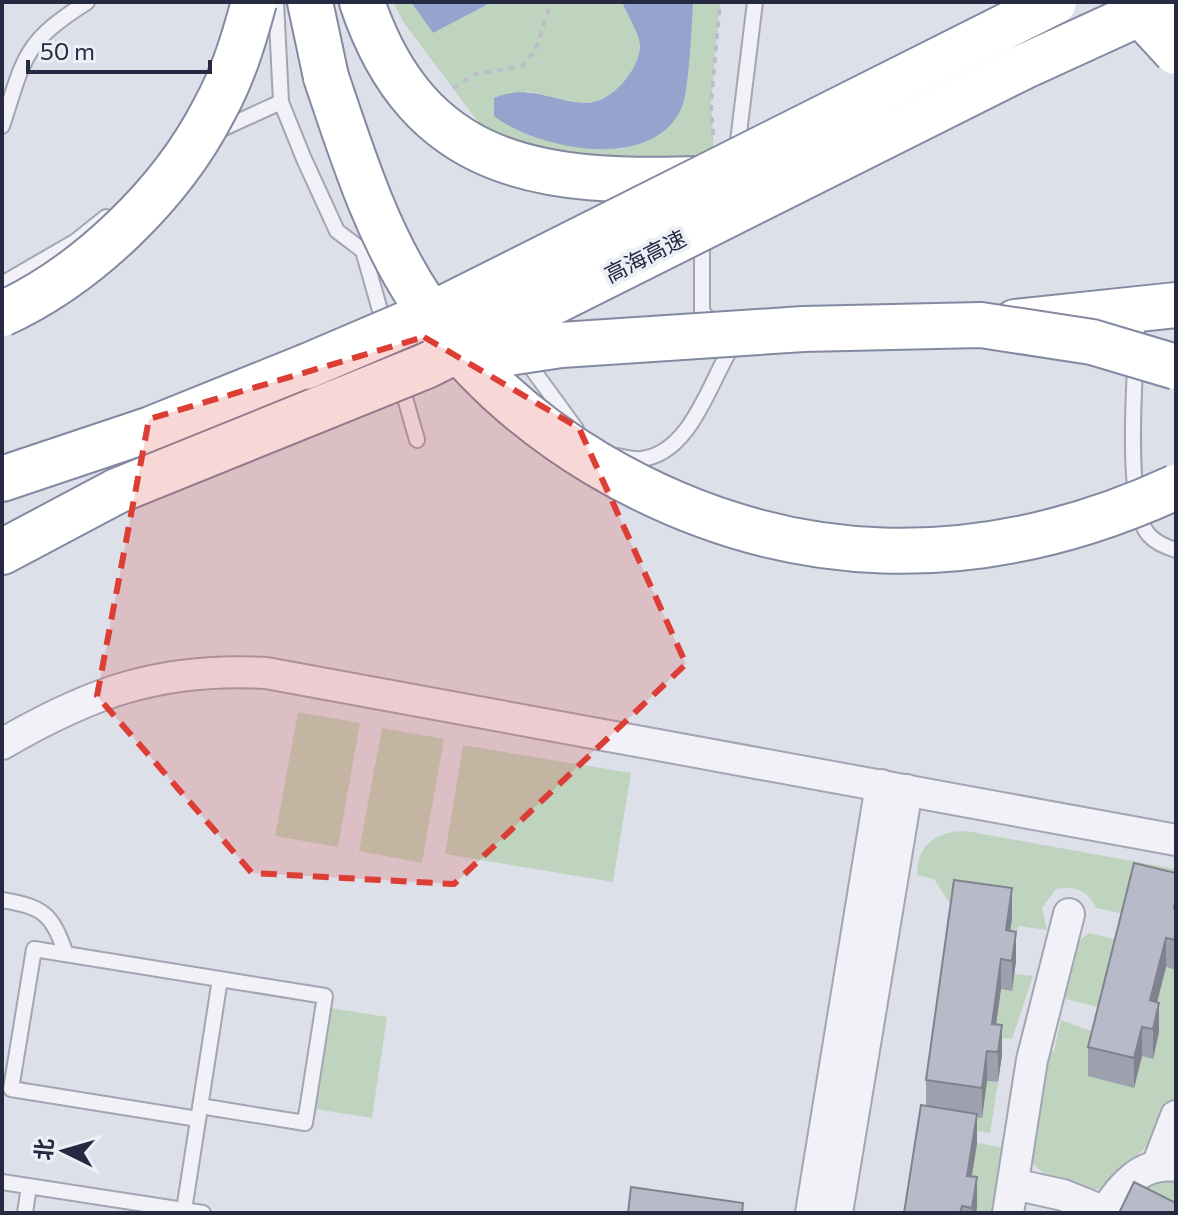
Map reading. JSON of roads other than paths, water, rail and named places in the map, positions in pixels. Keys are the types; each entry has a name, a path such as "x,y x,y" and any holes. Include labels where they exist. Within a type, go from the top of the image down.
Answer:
{"highway":[{"path":"2,314 64,279 138,215 213,113 235,67 254,2"},
{"path":"310,2 326,77 357,171 378,221 421,301 509,401 550,433 617,476 654,495 739,529 812,545 885,552 923,552 1008,542 1099,519 1176,487"},
{"path":"362,2 391,67 411,98 454,136 525,168 704,193"},
{"name":"高海高速","path":"151,429 448,306 704,193 1054,2"},
{"path":"1130,2 1176,52"},
{"name":"高海高速","path":"117,491 426,366 1023,67 1165,2"},
{"path":"426,366 561,345 803,329 981,325 1138,326"},
{"path":"981,325 1092,342 1176,367"},
{"path":"2,446 151,429"},
{"path":"2,479 151,429"},
{"path":"2,521 117,491"},
{"path":"2,552 117,491"}],"street":[{"path":"2,744 93,696 178,674 220,670 311,679 1176,840"},
{"path":"811,1213 894,787"},
{"path":"837,1213 894,787"},
{"path":"1069,914 1032,1060 1011,1198 1063,1195 1104,1212 1119,1190 1137,1175 1167,1164 1176,1116"}],"lane":[{"path":"2,126 33,44 64,8 87,2"},
{"path":"276,2 281,102 337,231 364,254 484,315 510,338 564,416 588,441 614,455 641,459 662,453 680,438 731,348 780,317"},
{"path":"731,348 702,311 704,193 738,141 755,2"},
{"path":"138,192 212,133 230,128 281,102"},
{"path":"2,284 76,241 113,211"},
{"path":"364,254 417,440"},
{"path":"833,311 985,329 1138,326 1133,446 1138,515 1147,534 1176,550"},
{"path":"2,900 40,908 56,926 66,954"},
{"path":"34,949 220,979 325,996 305,1123 11,1089 34,949"},
{"path":"184,1210 220,979"},
{"path":"2,1182 157,1210 203,1213"},
{"path":"25,1213 29,1186"}],"water":[{"path":"411,2 492,2 433,33"},
{"path":"622,2 693,2 684,98 682,107 668,128 647,141 622,148 594,149 538,138 494,116 494,98 507,94 531,93 586,103 614,92 629,76 640,48 636,31"}]}
